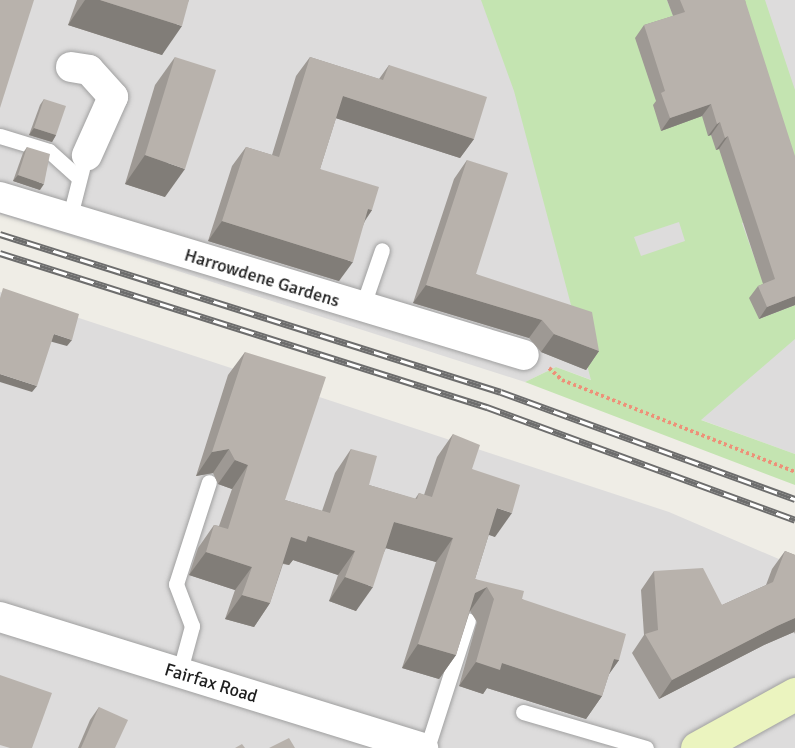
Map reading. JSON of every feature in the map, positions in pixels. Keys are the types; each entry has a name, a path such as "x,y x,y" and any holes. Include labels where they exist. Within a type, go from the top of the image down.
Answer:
{"main road":[{"path":"697,748 795,694"}],"street":[{"path":"71,67 89,69 113,97 83,167"},
{"name":"Harrowdene Gardens","path":"0,197 69,220 524,355"},
{"name":"Fairfax Road","path":"0,618 425,748"}],"lane":[{"path":"0,136 49,151 83,167 69,220"},
{"path":"362,308 382,250"},
{"path":"179,674 192,626 176,584 193,523 209,482"},
{"path":"425,748 468,620"},
{"path":"524,712 646,748"}],"path":[{"path":"524,355 555,371 562,380 795,472"}],"shaded area":[{"path":"0,0 795,0 795,454 556,367 525,382 0,214"},
{"path":"0,292 669,512 795,566 795,748 0,748"}],"green space":[{"path":"481,0 667,0 678,29 733,0 765,0 795,90 795,200 742,223 757,265 795,252 770,290 759,319 795,305 795,339 701,420 795,454 795,485 525,382 556,367 591,380 514,91","holes":["770,115 717,150 711,135 708,136","679,222 685,241 641,256 634,237"]}],"building":[{"path":"0,0 34,0 0,108"},
{"path":"100,0 189,0 182,26"},
{"path":"680,0 745,0 795,156 795,296 767,307 758,286 775,279 728,136 725,138 720,122 717,124 711,104 670,118 661,93 665,91 644,25 685,12"},
{"path":"175,57 216,70 185,169 145,155"},
{"path":"310,57 383,80 389,65 487,97 474,139 343,96 320,169 379,187 372,210 368,209 353,262 222,221 246,147 279,157"},
{"path":"44,99 66,106 56,135 34,128"},
{"path":"27,147 50,154 44,184 18,175"},
{"path":"467,160 508,173 476,274 592,312 599,351 554,334 542,320 426,285"},
{"path":"3,288 79,314 72,340 54,334 37,386 0,374 0,298"},
{"path":"245,352 326,377 285,500 330,513 351,449 377,456 369,485 417,499 419,493 432,497 453,434 480,445 472,469 520,485 512,513 497,508 475,579 524,591 522,599 626,634 619,660 614,659 602,696 502,663 500,670 476,662 494,599 487,587 475,593 456,655 418,644 453,538 394,522 373,587 345,577 355,551 308,536 306,542 291,537 270,603 242,595 252,567 206,552 214,525 228,529 248,465 235,460 229,449 212,452"},
{"path":"785,551 795,555 795,618 672,680 645,634 658,630 654,571 703,568 722,605 773,582"},
{"path":"0,675 52,693 32,748 10,748 0,745"},
{"path":"99,707 128,720 115,748 81,748"},
{"path":"289,738 295,748 269,748"}],"railway":[{"path":"0,234 501,392 795,499"},
{"path":"0,253 487,407 795,520"}]}
